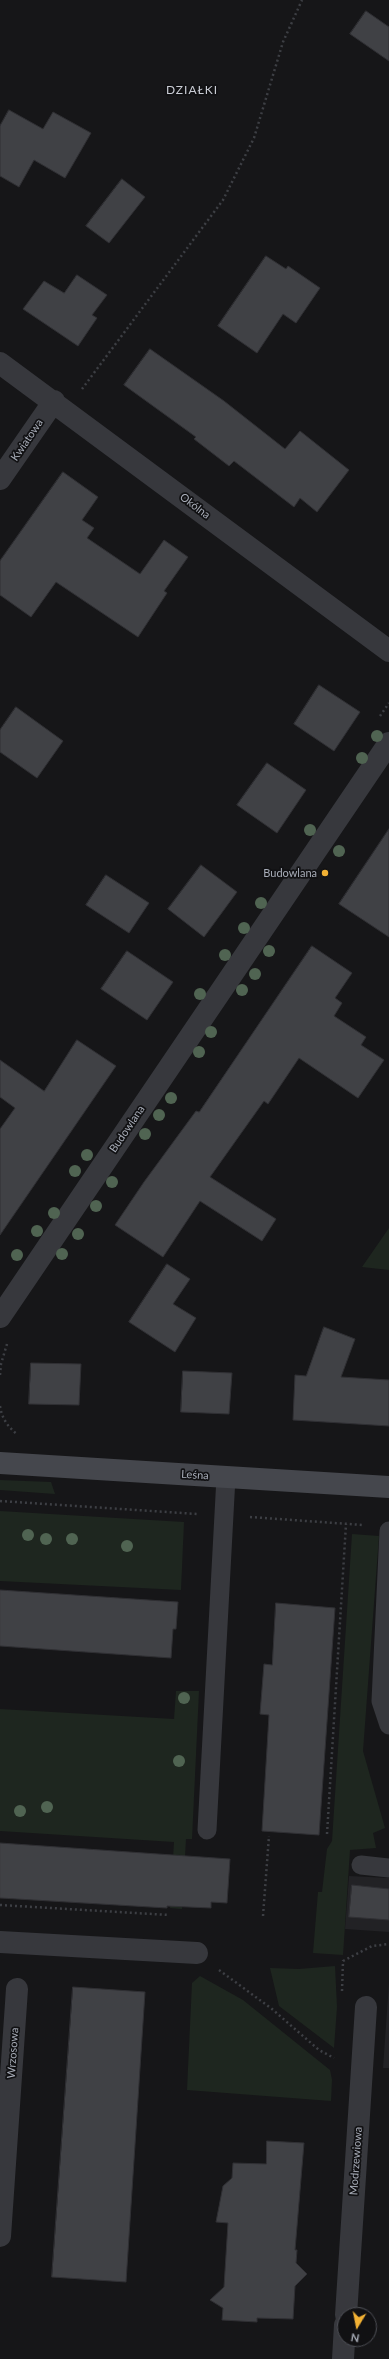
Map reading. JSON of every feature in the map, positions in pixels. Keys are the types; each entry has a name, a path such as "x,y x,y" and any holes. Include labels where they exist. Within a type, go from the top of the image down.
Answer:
{"street":[{"name":"Okólna","path":"0,363 389,651"},
{"name":"Kwiatowa","path":"0,479 60,406"},
{"name":"Budowlana","path":"0,1317 389,743"},
{"name":"Leśna","path":"0,1463 389,1487"},
{"path":"0,1942 197,1953"},
{"name":"Wrzosowa","path":"0,2236 17,1989"},
{"name":"Modrzewiowa","path":"347,2307 366,2007"},
{"path":"343,2359 344,2347"}],"lane":[{"path":"207,1830 226,1477"},
{"path":"389,1530 381,1701 389,1724"},
{"path":"361,1865 389,1868"}],"path":[{"path":"60,406 93,372 223,200 254,138 282,42 302,0"},
{"path":"0,1501 368,1526"},
{"path":"328,1834 346,1524"},
{"path":"263,1916 268,1836"},
{"path":"0,1905 169,1915"},
{"path":"343,1988 344,1961 372,1946 389,1944"},
{"path":"197,1953 272,2010 319,2050 362,2073"}],"shaded area":[{"path":"389,1228 389,1270 362,1267"},
{"path":"0,1480 51,1482 55,1494 0,1490"},
{"path":"0,1511 184,1522 181,1590 0,1581"},
{"path":"352,1534 379,1536 363,1751 385,1828 373,1833 376,1848 350,1850 343,1955 313,1953 318,1892 322,1892 327,1849 332,1841"},
{"path":"176,1691 199,1691 192,1839 186,1839 182,1909 170,1908 174,1842 0,1831 0,1709 174,1719"},
{"path":"349,1876 389,1878 389,1932 345,1929"},
{"path":"335,1966 337,2007 334,2048 279,2006 270,1968 299,1969"},
{"path":"200,1976 243,2000 330,2070 332,2080 331,2101 187,2090 192,1983"},
{"path":"389,1983 389,2068 383,2068"}],"building":[{"path":"366,11 389,27 389,61 350,34"},
{"path":"9,110 43,129 53,112 91,133 65,178 34,160 19,187 0,176 0,126"},
{"path":"122,179 145,197 109,243 86,226"},
{"path":"266,256 286,269 288,266 320,288 296,323 283,314 257,353 218,326"},
{"path":"77,275 107,295 92,315 97,318 78,346 23,309 44,281 64,293"},
{"path":"150,349 224,401 285,449 300,431 349,470 317,512 300,498 294,507 234,461 229,466 194,439 196,437 124,385"},
{"path":"63,472 98,497 82,520 94,528 87,538 140,574 164,540 188,557 164,591 167,593 138,637 56,582 31,617 0,595 0,561"},
{"path":"319,685 360,712 334,751 294,724"},
{"path":"16,707 63,741 37,778 0,752 0,730"},
{"path":"267,763 306,790 277,833 237,805"},
{"path":"389,829 389,937 339,904"},
{"path":"201,865 237,892 204,937 168,909"},
{"path":"106,875 149,903 129,933 86,905"},
{"path":"312,946 352,973 335,998 342,1003 334,1016 366,1037 361,1045 384,1060 358,1098 299,1058 268,1104 264,1101 210,1177 276,1219 262,1241 200,1201 163,1257 115,1225 144,1182 196,1111 199,1112"},
{"path":"127,951 173,982 147,1020 101,989"},
{"path":"77,1040 116,1066 0,1235 0,1129 15,1108 0,1097 0,1060 44,1091"},
{"path":"167,1264 190,1279 173,1304 196,1318 175,1352 129,1322"},
{"path":"324,1327 355,1339 341,1377 389,1380 389,1426 293,1420 295,1375 306,1376"},
{"path":"31,1363 81,1364 79,1405 29,1404"},
{"path":"183,1371 232,1373 229,1414 181,1412"},
{"path":"0,1590 178,1602 176,1629 173,1629 171,1658 0,1646"},
{"path":"276,1603 335,1608 319,1835 262,1831 269,1715 260,1714 264,1664 272,1665"},
{"path":"0,1843 230,1859 227,1903 211,1902 211,1908 167,1906 167,1908 0,1898"},
{"path":"352,1885 389,1889 389,1920 349,1917"},
{"path":"73,1987 145,1992 126,2282 52,2277"},
{"path":"267,2141 304,2143 295,2250 297,2250 296,2263 307,2274 295,2286 293,2319 257,2318 257,2322 222,2320 223,2308 210,2300 224,2287 228,2223 216,2222 223,2186 232,2178 233,2163 266,2164"}],"place":[{"name":"Budowlana","path":"325,873"}],"district":[{"name":"DZIAŁKI","path":"192,90"}]}
